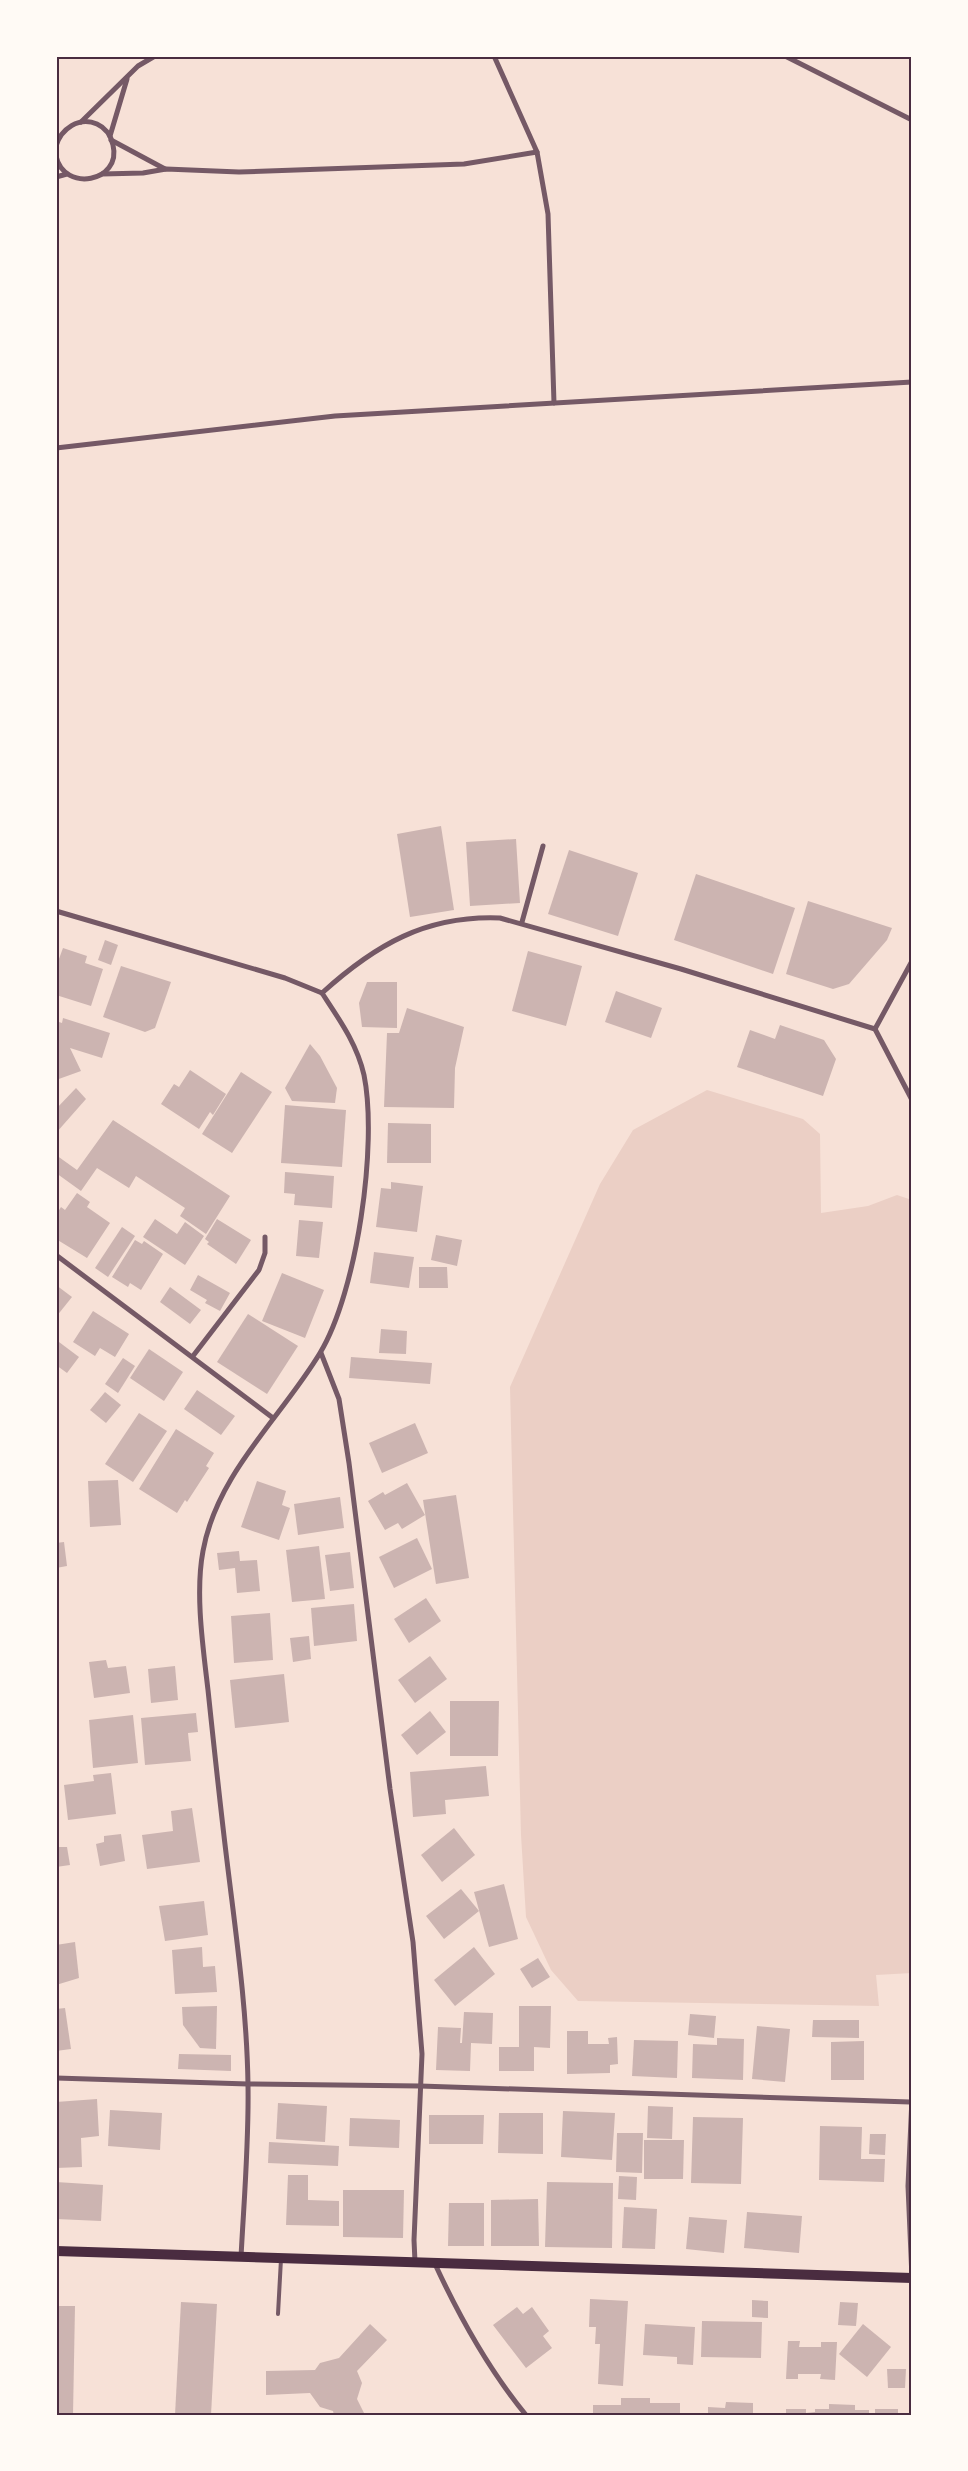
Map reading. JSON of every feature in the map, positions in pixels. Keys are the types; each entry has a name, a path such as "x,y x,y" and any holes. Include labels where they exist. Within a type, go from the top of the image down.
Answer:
{"main road":[{"path":"56,2251 912,2278"}],"street":[{"path":"81,122 138,66 155,56"},
{"path":"494,56 536,152 548,214 554,402"},
{"path":"785,56 912,120"},
{"path":"102,174 113,158 111,138 127,78"},
{"path":"56,146 57,139 72,125 81,122 98,124 111,138 166,169"},
{"path":"56,156 60,167 67,174 84,180 102,174 143,173 166,169 239,172 464,164 536,152"},
{"path":"56,177 67,174"},
{"path":"56,448 335,416 912,382"},
{"path":"522,922 543,846"},
{"path":"56,911 285,978 322,993 354,1044 364,1073 368,1127 364,1184 353,1262 346,1292 320,1353 247,1454 213,1517 203,1550 200,1583 204,1653 241,1987 248,2084 241,2257"},
{"path":"322,993 352,966 385,944 421,929 476,917 522,922 875,1029 912,1100"},
{"path":"875,1029 912,961"},
{"path":"193,1356 259,1270 265,1253 265,1237"},
{"path":"56,1255 193,1356 273,1418"},
{"path":"320,1353 339,1399 364,1570 390,1789 413,1942 422,2054 414,2240 415,2263"},
{"path":"56,2078 911,2100 908,2186 912,2278"},
{"path":"435,2264 470,2334 498,2381 526,2415"}],"lane":[{"path":"278,2314 281,2258"}],"shaded area":[{"path":"707,1090 803,1119 820,1134 821,1213 868,1206 897,1195 912,1200 912,1973 876,1975 879,2006 578,2001 551,1970 526,1917 521,1835 510,1387 600,1184 633,1130"}],"building":[{"path":"441,826 454,910 410,917 397,834"},
{"path":"516,839 520,903 470,906 466,842"},
{"path":"569,850 638,873 618,936 548,914"},
{"path":"696,874 795,908 773,974 674,940"},
{"path":"808,901 892,928 887,940 849,984 833,989 786,974"},
{"path":"105,940 118,945 111,965 98,960"},
{"path":"63,948 87,956 85,963 103,969 91,1006 56,995 56,967"},
{"path":"528,951 582,966 566,1026 512,1011"},
{"path":"121,966 171,982 155,1028 145,1032 103,1017"},
{"path":"367,982 397,982 397,1028 362,1027 359,1003"},
{"path":"616,991 662,1008 651,1038 605,1022"},
{"path":"407,1008 464,1027 455,1068 454,1108 384,1107 387,1033 399,1033"},
{"path":"63,1018 110,1033 102,1058 70,1048 81,1071 56,1080 56,1021 62,1023"},
{"path":"780,1025 824,1040 836,1059 823,1096 737,1067 750,1030 775,1039"},
{"path":"310,1044 320,1056 337,1088 335,1103 292,1101 285,1088"},
{"path":"190,1070 226,1094 213,1115 210,1112 199,1129 161,1104 174,1084 179,1087"},
{"path":"241,1072 272,1092 232,1153 202,1134"},
{"path":"76,1088 86,1099 56,1133 56,1109"},
{"path":"285,1105 346,1110 342,1167 281,1163"},
{"path":"113,1120 230,1196 206,1234 180,1216 185,1208 136,1176 129,1188 97,1168 81,1191 56,1173 56,1155 77,1170"},
{"path":"388,1123 431,1124 431,1163 387,1163"},
{"path":"285,1172 334,1176 332,1208 294,1205 295,1194 284,1193"},
{"path":"391,1182 423,1186 417,1232 376,1227 381,1188 391,1189"},
{"path":"77,1193 90,1202 87,1207 110,1223 87,1258 56,1239 56,1215 61,1207 65,1210"},
{"path":"155,1219 177,1234 185,1222 204,1236 185,1265 143,1237"},
{"path":"217,1219 251,1240 236,1264 207,1244 209,1242 205,1239"},
{"path":"299,1220 323,1222 319,1258 296,1256"},
{"path":"122,1227 135,1236 108,1277 95,1268"},
{"path":"436,1235 462,1240 457,1266 431,1260"},
{"path":"135,1240 142,1244 144,1241 163,1254 141,1290 130,1283 128,1287 112,1277"},
{"path":"374,1252 414,1257 409,1288 370,1283"},
{"path":"419,1267 447,1267 448,1288 419,1288"},
{"path":"282,1273 324,1290 305,1338 262,1321"},
{"path":"198,1275 230,1293 220,1311 205,1303 207,1300 190,1290"},
{"path":"56,1285 72,1297 56,1317"},
{"path":"170,1287 201,1310 190,1324 160,1302"},
{"path":"93,1311 129,1334 115,1357 100,1348 95,1356 73,1342"},
{"path":"248,1314 298,1346 267,1394 217,1362"},
{"path":"381,1329 407,1331 406,1354 379,1353"},
{"path":"59,1342 79,1357 67,1373 56,1365 56,1346"},
{"path":"149,1349 183,1372 164,1401 130,1378"},
{"path":"351,1357 432,1363 430,1384 349,1378"},
{"path":"123,1358 135,1366 118,1393 105,1384"},
{"path":"197,1390 235,1416 221,1435 184,1409"},
{"path":"105,1392 121,1405 106,1423 90,1410"},
{"path":"139,1413 167,1431 133,1482 105,1464"},
{"path":"415,1423 428,1453 382,1473 369,1443"},
{"path":"176,1429 214,1453 206,1466 209,1468 187,1502 185,1500 177,1513 139,1489"},
{"path":"118,1480 121,1525 90,1527 88,1481"},
{"path":"257,1481 286,1491 282,1505 290,1508 279,1540 241,1527"},
{"path":"407,1483 425,1515 402,1529 398,1523 385,1530 368,1501 383,1492 385,1495"},
{"path":"456,1495 469,1578 436,1584 423,1500"},
{"path":"340,1497 344,1528 298,1535 294,1504"},
{"path":"417,1538 432,1569 394,1588 379,1557"},
{"path":"64,1542 67,1566 56,1568 56,1543"},
{"path":"319,1546 325,1599 292,1602 286,1550"},
{"path":"239,1551 240,1561 257,1560 260,1591 237,1593 235,1568 219,1570 217,1553"},
{"path":"350,1552 354,1588 330,1591 325,1555"},
{"path":"426,1598 441,1621 409,1643 394,1619"},
{"path":"354,1604 357,1641 314,1646 311,1608"},
{"path":"270,1613 273,1660 234,1663 231,1616"},
{"path":"309,1636 311,1659 293,1662 290,1638"},
{"path":"430,1656 447,1679 415,1703 398,1680"},
{"path":"106,1660 108,1668 126,1666 130,1693 94,1698 89,1662"},
{"path":"175,1666 178,1700 151,1703 148,1669"},
{"path":"284,1674 289,1722 235,1728 230,1680"},
{"path":"450,1701 499,1701 498,1756 450,1756"},
{"path":"430,1711 446,1732 417,1755 401,1735"},
{"path":"196,1713 198,1732 188,1733 191,1761 145,1765 141,1718"},
{"path":"133,1715 138,1763 93,1768 89,1720"},
{"path":"486,1766 489,1796 445,1800 446,1814 413,1817 410,1772"},
{"path":"111,1773 116,1814 68,1820 64,1785 94,1781 93,1775"},
{"path":"192,1808 200,1862 147,1869 142,1835 173,1831 171,1811"},
{"path":"454,1828 475,1855 442,1882 421,1855"},
{"path":"121,1834 125,1861 100,1866 96,1844 104,1842 104,1836"},
{"path":"56,1847 67,1847 70,1865 56,1867"},
{"path":"504,1884 518,1939 489,1947 474,1892"},
{"path":"461,1889 479,1911 444,1939 426,1916"},
{"path":"204,1901 208,1935 165,1941 159,1906"},
{"path":"75,1942 79,1978 56,1985 56,1945"},
{"path":"202,1947 203,1967 215,1966 217,1992 175,1994 172,1950"},
{"path":"474,1947 495,1974 455,2006 434,1980"},
{"path":"538,1958 550,1977 532,1988 520,1969"},
{"path":"217,2006 216,2049 200,2048 183,2025 182,2007"},
{"path":"519,2006 551,2006 550,2048 534,2047 534,2071 499,2071 499,2047 519,2047"},
{"path":"65,2008 71,2049 56,2051 56,2009"},
{"path":"464,2012 493,2013 492,2044 471,2043 470,2071 436,2070 438,2027 461,2028 460,2043 462,2043"},
{"path":"690,2014 716,2016 714,2038 688,2035"},
{"path":"813,2020 859,2020 859,2038 812,2037"},
{"path":"757,2026 790,2029 785,2082 752,2079"},
{"path":"567,2031 588,2031 588,2044 609,2044 608,2038 617,2037 618,2064 610,2065 610,2073 567,2074"},
{"path":"717,2038 744,2039 743,2080 692,2078 693,2044 717,2045"},
{"path":"634,2040 678,2041 677,2078 632,2076"},
{"path":"864,2041 864,2080 831,2080 831,2042"},
{"path":"179,2054 231,2055 231,2071 178,2069"},
{"path":"97,2099 99,2136 81,2138 82,2167 56,2168 56,2102"},
{"path":"278,2103 327,2106 325,2142 276,2139"},
{"path":"648,2106 673,2107 672,2139 647,2138"},
{"path":"110,2110 162,2113 160,2150 108,2146"},
{"path":"563,2111 615,2113 612,2160 561,2157"},
{"path":"499,2113 543,2113 543,2154 498,2153"},
{"path":"429,2115 484,2115 483,2144 429,2144"},
{"path":"693,2117 743,2118 741,2184 691,2183"},
{"path":"350,2118 400,2120 399,2148 349,2146"},
{"path":"820,2126 862,2127 861,2159 885,2159 884,2182 819,2180"},
{"path":"617,2133 643,2133 642,2173 616,2172"},
{"path":"870,2134 886,2134 885,2155 869,2154"},
{"path":"644,2140 684,2140 683,2179 644,2179"},
{"path":"269,2142 339,2146 338,2166 268,2163"},
{"path":"288,2175 308,2175 308,2200 339,2201 339,2226 286,2225"},
{"path":"619,2176 637,2177 636,2200 618,2199"},
{"path":"56,2182 103,2185 101,2221 56,2219"},
{"path":"547,2182 613,2183 612,2248 545,2247"},
{"path":"343,2190 404,2190 403,2238 343,2237"},
{"path":"538,2199 539,2246 491,2246 491,2200"},
{"path":"449,2203 484,2203 484,2246 448,2246"},
{"path":"624,2207 657,2209 655,2249 622,2248"},
{"path":"747,2212 802,2216 799,2253 744,2248"},
{"path":"689,2217 727,2220 724,2253 686,2249"},
{"path":"590,2299 628,2301 623,2386 598,2384 600,2344 595,2344 596,2327 589,2327"},
{"path":"752,2300 768,2301 768,2318 752,2317"},
{"path":"181,2302 217,2304 211,2415 175,2415"},
{"path":"840,2302 858,2303 856,2326 838,2325"},
{"path":"56,2306 75,2306 73,2415 56,2415"},
{"path":"517,2307 523,2314 532,2307 549,2331 543,2336 552,2348 526,2368 493,2325"},
{"path":"702,2321 762,2322 761,2358 701,2357"},
{"path":"370,2324 387,2340 357,2371 362,2383 357,2399 365,2415 334,2415 333,2411 320,2407 310,2393 266,2395 266,2371 315,2370 320,2363 339,2358"},
{"path":"645,2324 695,2327 693,2365 677,2364 677,2357 643,2355"},
{"path":"863,2324 891,2347 867,2377 839,2354"},
{"path":"788,2341 800,2341 799,2347 821,2347 821,2342 837,2342 835,2380 820,2379 821,2374 798,2374 798,2379 786,2379"},
{"path":"887,2369 906,2369 905,2388 888,2388"},
{"path":"621,2398 650,2398 650,2403 680,2403 680,2415 593,2415 593,2405 621,2405"},
{"path":"726,2402 753,2403 753,2415 708,2415 708,2407 725,2408"},
{"path":"829,2404 855,2405 855,2410 869,2410 869,2415 786,2415 786,2409 806,2409 806,2413 815,2412 815,2409 829,2409"},
{"path":"875,2409 898,2409 898,2415 875,2415"}]}
